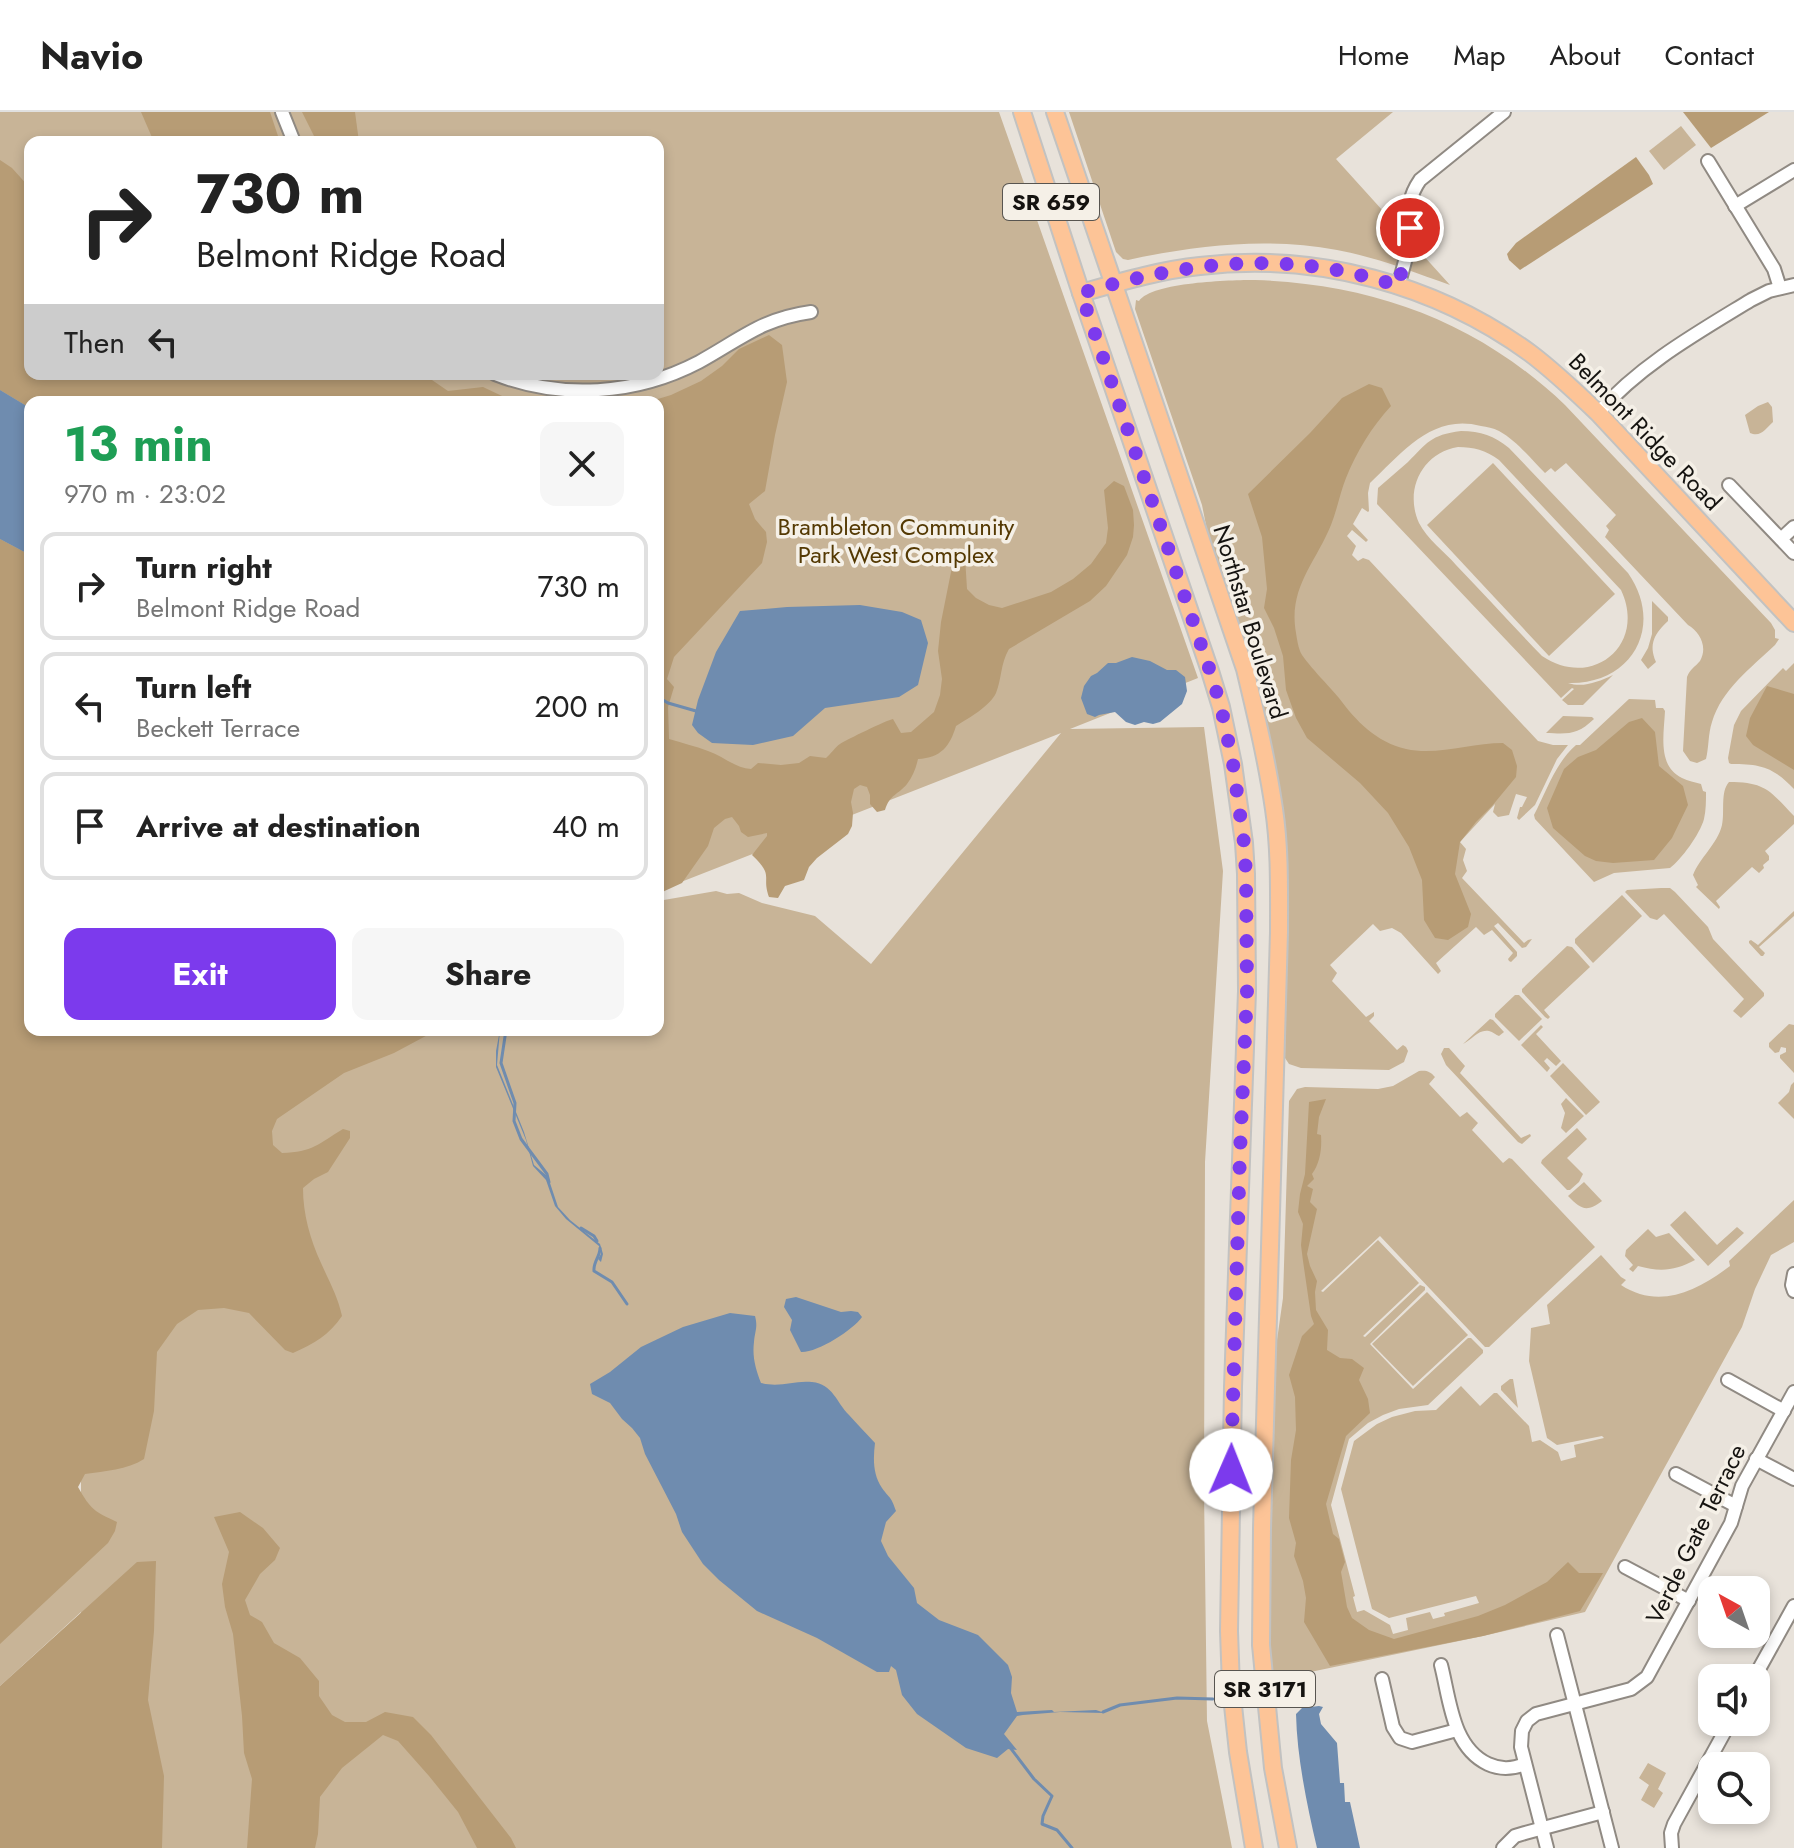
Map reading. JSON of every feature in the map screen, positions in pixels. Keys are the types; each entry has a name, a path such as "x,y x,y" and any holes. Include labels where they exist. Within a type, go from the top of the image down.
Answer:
{"main road":[{"name":"SR 659","path":"1022,112 1081,293"},
{"name":"SR 659","path":"1055,112 1112,284"},
{"name":"Belmont Ridge Road","path":"1081,293 1192,267 1281,263 1346,272 1398,286 1476,318 1553,371 1598,413 1794,623"},
{"name":"Northstar Boulevard","path":"1112,284 1245,669 1274,811 1279,932 1261,1645 1273,1768 1288,1848"},
{"name":"SR 3171","path":"1081,293 1221,707 1244,843 1247,991 1233,1387 1229,1631 1238,1752 1254,1848"}],"street":[{"path":"282,112 292,136"},
{"path":"1398,286 1409,241 1408,209 1414,189 1420,180 1504,112"},
{"path":"1708,161 1774,269 1780,288"},
{"path":"1735,206 1794,170"},
{"path":"1598,413 1652,363 1751,300 1794,285"},
{"path":"664,377 698,363 766,323 788,315 811,312"},
{"path":"515,380 559,390 606,390 657,380"},
{"path":"1729,485 1794,553"},
{"path":"1781,539 1794,527"},
{"path":"1794,1274 1794,1291"},
{"path":"1728,1380 1784,1411"},
{"name":"Verde Gate Terrace","path":"1547,1848 1520,1742 1527,1721 1539,1713 1631,1689 1653,1669 1731,1523 1742,1486 1794,1392"},
{"path":"1756,1459 1794,1479"},
{"path":"1676,1474 1736,1506"},
{"path":"1625,1567 1689,1601"},
{"path":"1762,1664 1794,1606"},
{"path":"1557,1635 1612,1848"},
{"path":"1441,1665 1457,1730 1473,1755 1502,1769 1525,1764"},
{"path":"1382,1679 1393,1727 1400,1738 1412,1742 1457,1730"},
{"path":"1672,1848 1674,1824 1722,1736"},
{"path":"1503,1848 1515,1836 1603,1812"}],"green space":[{"name":"Brambleton Community Park West Complex","path":"0,112 999,112 1198,678 1070,729 1204,727 1223,871 1205,1162 1207,1721 1232,1848 79,1848 81,1612 0,1686 0,1641 81,1563 81,1467 244,1092 351,1036 664,1036 664,900 716,891 739,893 762,903 815,916 871,964 1061,733 664,889 664,396 24,396 24,603 0,589"},
{"path":"1069,112 1393,112 1336,159 1450,285 1352,253 1311,246 1232,244 1123,259 1116,252"},
{"path":"1681,126 1696,145 1664,170 1649,151"},
{"path":"1255,280 1299,283 1382,299 1460,330 1497,351 1565,405 1771,623 1775,638 1779,639 1723,699 1711,727 1706,759 1697,763 1690,761 1683,751 1687,677 1700,661 1702,640 1605,537 1609,530 1606,526 1616,515 1566,463 1555,472 1551,468 1545,473 1506,435 1488,427 1463,423 1447,425 1419,438 1370,483 1369,511 1362,508 1353,524 1368,540 1366,542 1352,530 1347,536 1356,546 1352,555 1358,561 1363,558 1369,560 1538,741 1568,745 1557,759 1535,805 1519,820 1520,807 1527,797 1516,794 1509,815 1498,817 1493,812 1495,804 1460,842 1466,849 1463,860 1467,871 1462,878 1524,943 1532,939 1522,948 1498,923 1494,926 1517,952 1511,962 1508,959 1513,953 1492,930 1484,935 1476,927 1436,963 1441,971 1438,974 1401,933 1392,928 1380,931 1373,924 1330,965 1337,973 1332,981 1366,1017 1374,1012 1369,1021 1397,1050 1403,1045 1406,1047 1408,1051 1404,1062 1389,1070 1301,1068 1289,1064 1285,1058 1287,916 1278,785 1273,757 1253,672 1210,545 1202,505 1135,309 1136,300 1175,286"},
{"path":"1768,402 1772,407 1773,422 1760,433 1750,433 1745,415"},
{"path":"1461,431 1481,433 1509,448 1628,573 1639,593 1643,613 1642,632 1636,649 1625,663 1610,674 1590,681 1568,683 1585,685 1613,675 1583,705 1568,705 1562,700 1574,689 1561,698 1377,504 1378,488 1430,441","holes":["1458,447 1484,451 1499,460 1621,590 1627,610 1627,628 1621,644 1610,656 1596,665 1579,668 1561,665 1542,656 1422,529 1414,498 1419,475 1435,457"]},
{"path":"1493,463 1615,594 1549,656 1427,525"},
{"path":"1652,601 1668,617 1668,621 1654,639 1656,662 1648,669 1641,660 1652,634"},
{"path":"1794,663 1794,789 1773,771 1759,766 1731,764 1728,758 1734,725 1741,711 1783,668 1786,671"},
{"path":"1629,699 1655,700 1656,708 1665,711 1665,758 1674,773 1701,784 1706,792 1705,816 1694,839 1670,868 1614,873 1594,882 1534,815 1569,752"},
{"path":"1563,716 1594,719 1572,732 1546,733"},
{"path":"1729,782 1751,784 1766,790 1794,816 1794,824 1765,851 1769,860 1759,873 1752,867 1716,901 1719,909 1696,887 1698,885 1693,875 1720,832"},
{"path":"1670,888 1764,993 1741,1018 1733,1011 1744,999 1664,914 1657,920 1650,918 1625,892"},
{"path":"1622,895 1642,916 1593,963 1575,939"},
{"path":"1794,911 1794,916 1759,947 1765,953 1761,956 1749,941 1758,945"},
{"path":"1567,946 1572,947 1590,967 1544,1010 1550,1017 1548,1019 1522,989"},
{"path":"1515,995 1519,995 1542,1019 1519,1041 1495,1017"},
{"path":"1490,1019 1504,1032 1499,1036 1489,1031 1482,1032 1463,1044"},
{"path":"1789,1024 1794,1025 1794,1073 1780,1058 1786,1048 1781,1047 1775,1053 1769,1047 1769,1043"},
{"path":"1541,1025 1543,1027 1536,1034 1561,1061 1556,1066 1547,1058 1544,1061 1550,1068 1547,1072 1521,1045"},
{"path":"1444,1048 1449,1048 1465,1066 1460,1073 1521,1138 1531,1136 1522,1144 1518,1142 1446,1065 1441,1054"},
{"path":"1563,1063 1600,1102 1586,1115 1550,1076"},
{"path":"1419,1071 1428,1071 1435,1077 1429,1084 1460,1117 1467,1112 1478,1123 1472,1130 1503,1163 1512,1159 1595,1247 1489,1347 1485,1347 1380,1236 1321,1291 1378,1240 1419,1283 1363,1336 1420,1285 1425,1290 1370,1344 1413,1389 1468,1338 1483,1350 1428,1405 1383,1415 1349,1439 1331,1505 1357,1612 1364,1610 1390,1625 1393,1634 1408,1630 1406,1618 1430,1612 1433,1619 1479,1603 1476,1596 1389,1618 1372,1609 1341,1489 1354,1441 1392,1417 1436,1410 1461,1386 1480,1406 1497,1393 1529,1426 1532,1442 1540,1440 1558,1452 1561,1461 1576,1457 1574,1445 1604,1438 1557,1445 1547,1438 1529,1361 1531,1328 1550,1324 1547,1305 1601,1255 1626,1280 1621,1285 1635,1292 1663,1297 1691,1290 1730,1266 1729,1261 1794,1200 1794,1242 1771,1255 1742,1327 1585,1612 1272,1680 1268,1643 1268,1566 1275,1354 1283,1298 1289,1101 1297,1089 1305,1087 1378,1089 1393,1086"},
{"path":"1794,1082 1794,1119 1778,1103"},
{"path":"1566,1098 1584,1116 1566,1133 1561,1128 1565,1113 1561,1104"},
{"path":"1577,1128 1587,1139 1567,1158 1583,1174 1579,1182 1567,1190 1541,1163"},
{"path":"1584,1182 1602,1201 1588,1208 1580,1206 1568,1196"},
{"path":"1685,1211 1717,1245 1737,1227 1744,1233 1708,1266 1670,1225"},
{"path":"1648,1229 1656,1237 1669,1233 1695,1260 1667,1269 1638,1266 1633,1272 1629,1269 1633,1265 1625,1256 1626,1250"},
{"path":"1427,1292 1468,1335 1413,1386 1372,1344"},
{"path":"1513,1379 1518,1408 1501,1390 1501,1386"},
{"path":"1648,1763 1666,1773 1658,1789 1663,1793 1654,1808 1641,1800 1649,1785 1639,1778"}],"shaded area":[{"path":"141,112 270,112 278,136 151,136"},
{"path":"302,112 355,112 358,136 314,136"},
{"path":"1683,112 1769,112 1711,148"},
{"path":"1636,157 1653,184 1520,270 1509,260 1507,254 1516,243"},
{"path":"0,160 24,181 24,380 432,380 448,391 483,387 502,396 24,396 24,404 0,390"},
{"path":"769,335 782,345 787,382 765,491 749,504 755,519 766,532 767,542 762,563 674,657 667,679 674,687 668,707 669,739 751,769 758,763 781,765 799,763 810,756 826,758 840,744 893,719 901,733 911,732 934,712 940,695 942,679 938,651 941,622 954,557 961,548 965,557 967,589 976,598 1002,608 1051,592 1091,564 1106,543 1108,528 1104,490 1114,481 1124,486 1133,510 1133,537 1127,555 1106,586 1090,601 1009,649 993,698 956,726 943,750 918,759 909,781 885,810 877,812 870,804 867,787 860,785 854,789 852,826 848,834 817,858 804,880 785,886 778,898 769,897 765,872 752,855 767,833 748,837 732,817 714,828 708,846 682,883 664,891 664,397 701,381 739,349"},
{"path":"1369,384 1382,388 1391,406 1355,458 1325,539 1304,577 1296,603 1296,633 1302,655 1360,722 1385,741 1418,751 1503,743 1512,750 1517,766 1516,777 1460,842 1455,874 1471,914 1468,927 1448,940 1435,938 1424,920 1422,880 1409,847 1388,813 1360,783 1307,738 1286,690 1283,656 1264,608 1267,589 1262,537 1248,494 1342,398"},
{"path":"0,539 24,552 24,1036 426,1036 344,1073 277,1119 272,1131 273,1145 282,1153 308,1149 343,1129 350,1131 350,1138 328,1172 303,1188 310,1236 342,1316 332,1329 293,1353 285,1350 249,1313 224,1308 198,1310 177,1324 157,1352 154,1411 144,1459 123,1468 85,1474 78,1487 94,1509 117,1522 115,1531 108,1543 0,1644"},
{"path":"1767,686 1794,694 1794,770 1753,745 1746,736 1750,718"},
{"path":"1642,718 1655,732 1659,766 1683,786 1688,805 1672,838 1654,860 1596,861 1585,856 1553,828 1547,808 1564,769 1578,757 1596,750 1629,722"},
{"path":"1326,1099 1317,1134 1321,1135 1320,1156 1312,1174 1314,1179 1307,1186 1313,1189 1310,1202 1317,1209 1307,1254 1317,1281 1316,1310 1328,1330 1327,1350 1340,1358 1352,1359 1364,1368 1359,1380 1368,1399 1370,1413 1346,1436 1326,1504 1333,1534 1339,1539 1345,1562 1341,1572 1352,1618 1369,1630 1394,1639 1478,1616 1505,1605 1547,1582 1568,1562 1579,1573 1603,1573 1580,1611 1483,1636 1330,1666 1304,1622 1306,1598 1294,1556 1296,1543 1289,1518 1291,1460 1296,1430 1295,1397 1289,1375 1302,1336 1314,1324 1301,1245 1303,1224 1298,1212 1305,1174 1309,1102"},
{"path":"240,1512 263,1528 280,1548 275,1560 260,1574 245,1600 250,1615 262,1622 274,1643 300,1658 319,1681 319,1696 332,1715 345,1722 366,1722 385,1712 413,1717 431,1735 516,1848 477,1848 458,1812 429,1776 398,1741 383,1735 342,1768 320,1797 315,1848 247,1848 252,1779 244,1753 233,1634 222,1584 229,1552 214,1517"},
{"path":"156,1561 148,1700 164,1776 162,1848 0,1848 0,1686 137,1562"}],"water":[{"path":"0,390 24,404 24,552 0,539"},
{"path":"860,605 902,612 921,620 928,643 918,685 899,697 825,708 793,736 753,745 712,743 698,733 692,725 698,700 716,652 740,611"},
{"path":"1132,657 1150,661 1167,670 1176,670 1185,677 1187,691 1182,704 1153,724 1144,722 1135,725 1115,712 1095,717 1087,714 1081,698 1091,676 1108,663"},
{"path":"499,1036 497,1065 524,1132 534,1165 546,1175 558,1207 600,1244 603,1254 601,1262 598,1259 601,1254 599,1246 566,1219 555,1206 546,1180 533,1166 526,1140 496,1067"},
{"path":"796,1297 841,1312 858,1312 862,1317 834,1340 801,1352 790,1330 792,1320 784,1307 786,1299"},
{"path":"730,1313 755,1316 754,1353 761,1383 805,1382 825,1386 875,1443 877,1478 896,1511 886,1522 881,1541 888,1556 914,1588 917,1603 939,1620 978,1635 1008,1665 1017,1712 1096,1710 1105,1713 1060,1712 1017,1716 1004,1734 1017,1750 1008,1749 997,1758 966,1748 917,1714 902,1695 896,1670 891,1666 889,1672 877,1672 817,1638 757,1611 703,1564 682,1532 640,1438 610,1403 592,1394 590,1384 641,1347 683,1327"},
{"path":"1323,1707 1319,1714 1321,1724 1337,1743 1340,1783 1344,1783 1345,1802 1350,1802 1360,1848 1317,1848 1300,1764 1296,1714 1302,1708"}],"waterway":[{"path":"664,701 696,711"},
{"path":"505,1036 501,1063 515,1103 514,1121 521,1139 547,1174 549,1182"},
{"path":"581,1228 597,1241"},
{"path":"600,1248 594,1271 612,1282 627,1304"},
{"path":"1103,1712 1120,1705 1177,1698 1213,1699"},
{"path":"1009,1746 1034,1779 1052,1796 1042,1824 1057,1830 1072,1848"}],"route":[{"path":"1231,1470 1247,991 1246,874 1240,806 1221,707 1210,671 1081,293 1181,268 1248,263 1317,267 1398,286 1410,228"}]}
